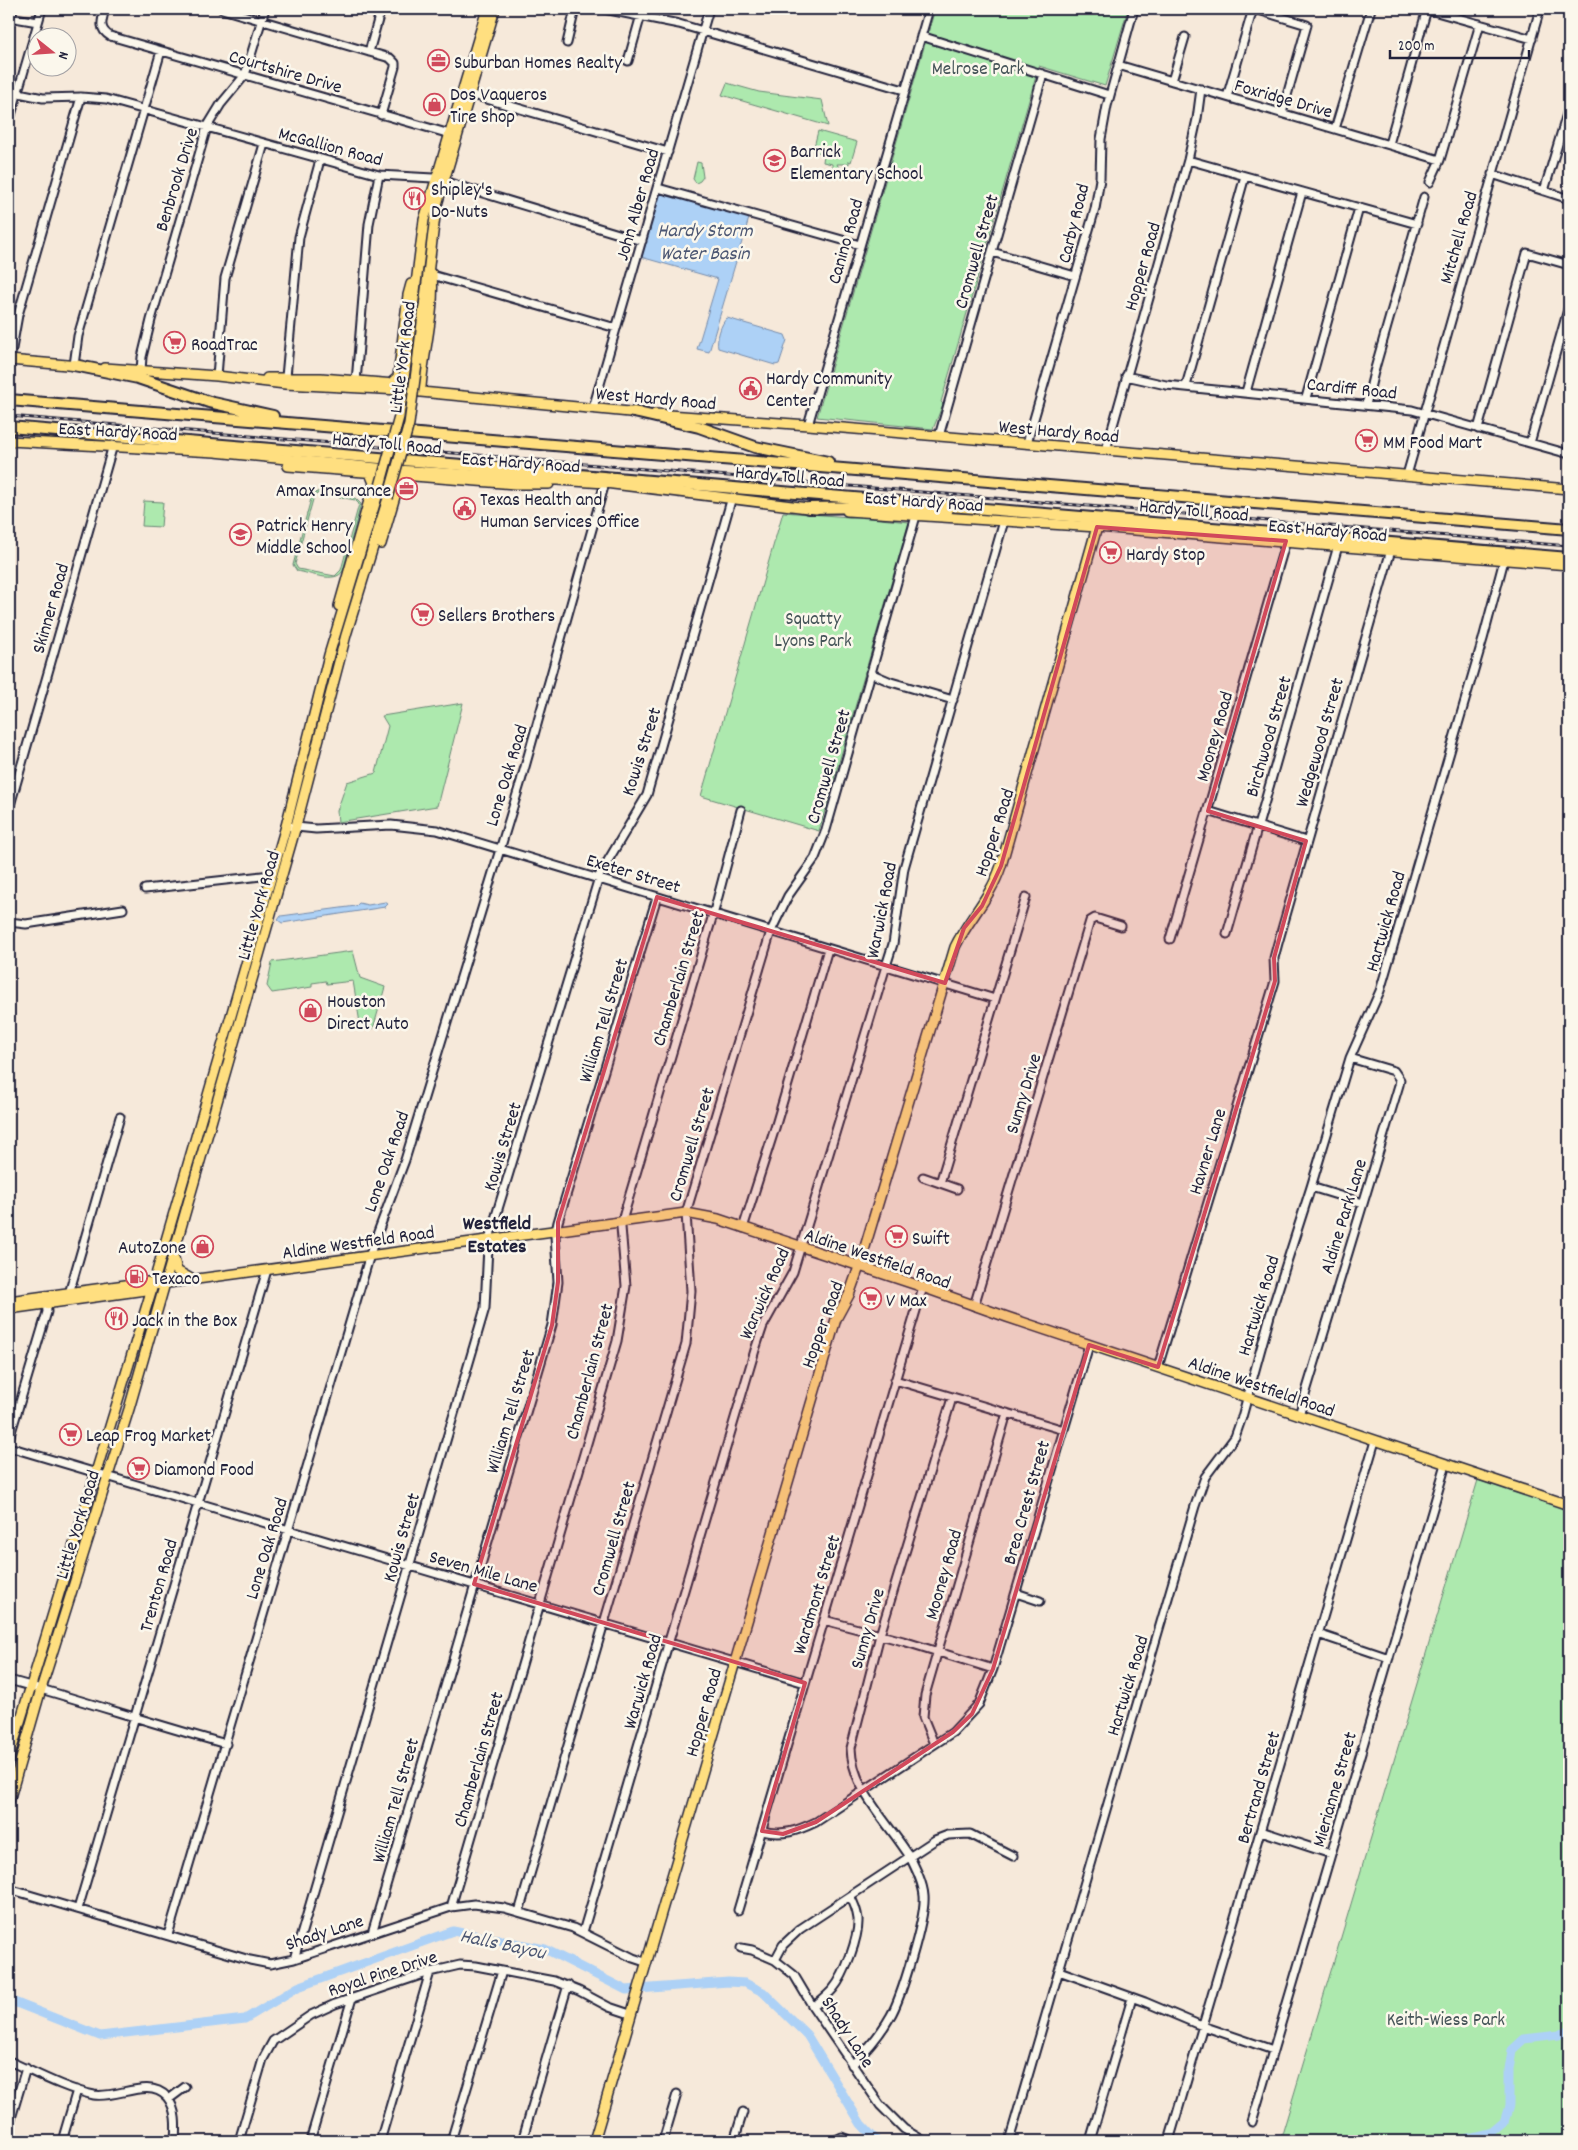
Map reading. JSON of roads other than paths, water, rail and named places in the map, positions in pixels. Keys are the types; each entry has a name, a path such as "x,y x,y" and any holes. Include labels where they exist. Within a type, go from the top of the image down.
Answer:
{"highway":[{"path":"74,366 138,378 221,405 336,427"},
{"name":"Hardy Toll Road","path":"9,400 1569,529"},
{"path":"634,412 699,427 755,447 816,459 854,469"},
{"name":"Hardy Toll Road","path":"9,427 1569,558"},
{"path":"808,508 869,507 988,514 1020,512"}],"main road":[{"name":"Little York Road","path":"9,1758 153,1285 286,826 374,493 384,468 399,417 424,220 440,180 466,93 487,9"},
{"name":"Little York Road","path":"9,1801 41,1689 108,1477 233,1052 314,760 346,635 399,473 418,389 430,259 440,180 450,134 495,9"},
{"path":"399,371 402,376 411,379 418,377 432,311 430,259"},
{"path":"391,383 398,378 408,295 418,260"},
{"name":"West Hardy Road","path":"9,360 217,376 285,384 403,391 418,389 468,397 634,412 1569,489"},
{"path":"245,379 286,377 391,383 418,389 508,395 538,403"},
{"name":"East Hardy Road","path":"9,440 215,452 384,468 399,473 452,473 604,483 732,497 808,508 1097,526 1569,565"},
{"path":"215,452 265,464 370,473 399,473 537,485 604,483"},
{"path":"370,473 374,483 374,493"},
{"path":"374,493 378,484 386,484 395,488 392,496"},
{"name":"Hopper Road","path":"594,2141 836,1320 849,1295 859,1267 955,946 964,928 982,906 996,882 1097,526"},
{"path":"333,644 343,647"},
{"path":"303,758 314,760"},
{"path":"221,1050 233,1052"},
{"name":"Aldine Westfield Road","path":"9,1309 46,1300 145,1290 153,1285 195,1281 622,1220 686,1213 712,1218 923,1288 1569,1506"},
{"path":"174,1253 174,1264 177,1270 195,1281"},
{"name":"Aldine Westfield Road","path":"68,1297 147,1282 153,1285"},
{"path":"127,1292 141,1298 144,1312"},
{"name":"Aldine Westfield Road","path":"9,1301 46,1300"}],"street":[{"path":"9,122 42,9"},
{"name":"Courtshire Drive","path":"105,9 102,28 104,32 113,37 450,134"},
{"path":"222,9 393,60 395,63 394,72 381,115"},
{"name":"Benbrook Drive","path":"141,370 142,357 151,320 207,127 221,104 245,75 265,9"},
{"path":"369,52 381,9"},
{"path":"567,43 575,9"},
{"path":"604,9 641,15 703,31 904,90"},
{"name":"John Alber Road","path":"593,408 709,9"},
{"name":"Canino Road","path":"808,425 929,9"},
{"name":"Carby Road","path":"1027,443 1095,209 1100,179 1104,121 1109,96 1134,9"},
{"path":"1228,97 1254,9 1287,18 1307,25 1282,113"},
{"path":"1335,129 1371,9"},
{"path":"1389,144 1427,9 1532,39"},
{"name":"Mitchell Road","path":"1407,475 1540,9"},
{"path":"628,60 641,15"},
{"path":"9,17 38,22"},
{"path":"1430,182 1440,160 1480,24"},
{"path":"921,36 1109,96"},
{"path":"1172,81 1185,37"},
{"path":"74,366 78,336 161,51"},
{"name":"Foxridge Drive","path":"1118,65 1440,160"},
{"name":"Cromwell Street","path":"939,436 1043,74"},
{"name":"Hopper Road","path":"1106,450 1188,160 1201,90"},
{"name":"McGallion Road","path":"9,91 43,98 81,97 106,99 378,175 419,176 440,180 642,240"},
{"path":"466,93 668,152"},
{"path":"9,360 16,322 81,97"},
{"path":"1544,191 1569,107"},
{"path":"217,376 225,278 264,144"},
{"path":"286,377 299,237 320,160"},
{"path":"1188,160 1417,224"},
{"path":"1492,174 1569,199"},
{"path":"356,382 369,224 378,175"},
{"path":"1186,386 1245,176"},
{"path":"658,188 860,245"},
{"path":"1246,392 1302,192"},
{"path":"1366,404 1424,197"},
{"path":"1306,398 1359,208"},
{"path":"992,252 1075,276"},
{"path":"1478,429 1527,253 1569,265"},
{"path":"432,276 616,328"},
{"path":"1530,442 1569,306"},
{"name":"Cardiff Road","path":"1126,376 1166,385 1366,404 1424,414 1569,454"},
{"name":"Skinner Road","path":"9,809 113,445"},
{"name":"Lone Oak Road","path":"168,1935 369,1257 407,1153 527,763 604,483"},
{"name":"Kowis Street","path":"294,1959 484,1308 489,1240 598,879 647,794 732,497"},
{"name":"Cromwell Street","path":"519,1912 686,1344 691,1292 686,1213 772,931 788,896 815,858 822,839 916,516"},
{"name":"Warwick Road","path":"584,1932 755,1350 763,1326 793,1272 893,944 904,868 1004,521"},
{"name":"Mooney Road","path":"1170,939 1286,542"},
{"name":"Birchwood Street","path":"1227,934 1338,546"},
{"name":"Wedgewood Street","path":"1278,943 1391,550"},
{"name":"Hartwick Road","path":"1009,2141 1201,1486 1209,1470 1235,1437 1270,1312 1312,1187 1350,1058 1380,991 1483,639 1504,560"},
{"path":"870,673 891,682 953,700"},
{"name":"Chamberlain Street","path":"451,1907 617,1341 626,1286 622,1220 714,914 741,810"},
{"path":"1208,811 1306,841"},
{"name":"Exeter Street","path":"286,826 316,829 407,826 437,830 995,1000"},
{"path":"145,889 272,875"},
{"name":"William Tell Street","path":"372,1933 552,1325 558,1282 556,1230 657,897"},
{"path":"940,1183 1026,897"},
{"path":"9,922 26,924 123,909"},
{"name":"Sunny Drive","path":"974,1306 1090,921 1094,918 1121,926"},
{"name":"Havner Lane","path":"1158,1367 1275,981 1274,958 1278,943"},
{"path":"742,1228 775,1128 828,948"},
{"name":"Aldine Park Lane","path":"1299,1415 1400,1080 1394,1071 1350,1058"},
{"path":"68,1297 120,1117"},
{"path":"923,1178 957,1189"},
{"path":"1312,1187 1363,1202"},
{"name":"Trenton Road","path":"78,1909 267,1270"},
{"name":"Wardmont Street","path":"738,1910 923,1288"},
{"path":"9,1439 47,1312 46,1300"},
{"name":"Brea Crest Street","path":"762,1831 783,1834 800,1830 816,1822 953,1732 972,1714 984,1694 993,1669 1089,1345"},
{"path":"895,1380 1064,1430"},
{"name":"Sunny Drive","path":"910,1857 865,1790 854,1770 851,1748 880,1635 952,1398"},
{"name":"Mooney Road","path":"934,1744 922,1712 925,1694 1007,1413"},
{"name":"Bertrand Street","path":"1169,2141 1375,1440"},
{"name":"Seven Mile Lane","path":"9,1448 805,1683"},
{"name":"Mierianne Street","path":"1252,2122 1446,1464"},
{"path":"1016,1593 1040,1601"},
{"path":"824,1620 993,1669"},
{"path":"1318,1634 1389,1658"},
{"path":"9,1680 82,1700 135,1719 226,1744"},
{"path":"1261,1831 1331,1854"},
{"path":"775,1960 790,1937 935,1840 948,1835 970,1834 1013,1856"},
{"path":"852,2065 877,2036 893,2010 919,1930 924,1906 924,1894 910,1857"},
{"name":"Shady Lane","path":"9,1889 250,1960 270,1964 294,1959 451,1907 474,1904 504,1908 584,1932 633,1958 644,1967"},
{"path":"813,2007 834,1987 849,1956 857,1932 858,1920 850,1896"},
{"name":"Shady Lane","path":"741,1948 775,1960 794,1975 852,2065 891,2118 904,2129 924,2141"},
{"name":"Royal Pine Drive","path":"239,2141 268,2046 279,2036 311,2015 352,1998 430,1972 460,1965 476,1966 554,1981 568,1985 609,2007 632,2010"},
{"path":"451,2141 502,1971"},
{"path":"380,2141 430,1972"},
{"path":"1059,1972 1273,2050"},
{"path":"522,2141 568,1985"},
{"path":"310,2141 352,1998"},
{"path":"1090,2141 1132,1998"},
{"path":"9,2061 77,2090 95,2095 106,2096 150,2089 159,2091 169,2099 174,2112 175,2141"},
{"path":"9,2125 26,2068"},
{"path":"169,2099 185,2087"},
{"path":"62,2141 77,2090"},
{"path":"663,2141 677,2094"},
{"path":"734,2141 743,2112"},
{"path":"834,2141 842,2136 852,2141"}],"water":[{"name":"Hardy Storm Water Basin","path":"660,192 749,218 709,352 697,349 718,279 641,257"},
{"path":"727,318 785,335 787,340 779,364 775,365 718,348 720,332"},
{"path":"385,902 388,904 385,907 282,923 278,920 281,916 356,906 359,903 368,905"}],"waterway":[{"name":"Halls Bayou","path":"9,2000 100,2036 245,2019 298,1987 453,1931 545,1949 626,1990 728,1982 745,1983 763,1992 807,2035 861,2124 877,2141"},
{"name":"Halls Bayou","path":"1456,2141 1492,2132 1504,2122 1509,2106 1509,2069 1512,2050 1524,2039 1559,2035 1569,2029"}],"railway":[{"path":"9,416 1569,546"}],"place":[{"name":"Suburban Homes Realty","path":"438,61"},
{"name":"Dos Vaqueros Tire Shop","path":"434,104"},
{"name":"Barrick Elementary School","path":"774,161"},
{"name":"Shipley's Do-Nuts","path":"415,199"},
{"name":"RoadTrac","path":"175,343"},
{"name":"Hardy Community Center","path":"750,388"},
{"name":"MM Food Mart","path":"1367,441"},
{"name":"Amax Insurance","path":"407,489"},
{"name":"Texas Health and Human Services Office","path":"464,509"},
{"name":"Patrick Henry Middle School","path":"240,535"},
{"name":"Hardy Stop","path":"1110,553"},
{"name":"Sellers Brothers","path":"422,614"},
{"name":"Houston Direct Auto","path":"311,1011"},
{"name":"Swift","path":"896,1237"},
{"name":"AutoZone","path":"202,1246"},
{"name":"Texaco","path":"136,1277"},
{"name":"V Max","path":"870,1299"},
{"name":"Jack in the Box","path":"116,1319"},
{"name":"Leap Frog Market","path":"70,1434"},
{"name":"Diamond Food","path":"138,1468"}],"district":[{"name":"Westfield Estates","path":"497,1234"}],"park label":[{"name":"Melrose Park","path":"978,67"},
{"name":"Squatty Lyons Park","path":"813,628"},
{"name":"Keith-Wiess Park","path":"1446,2018"}]}
